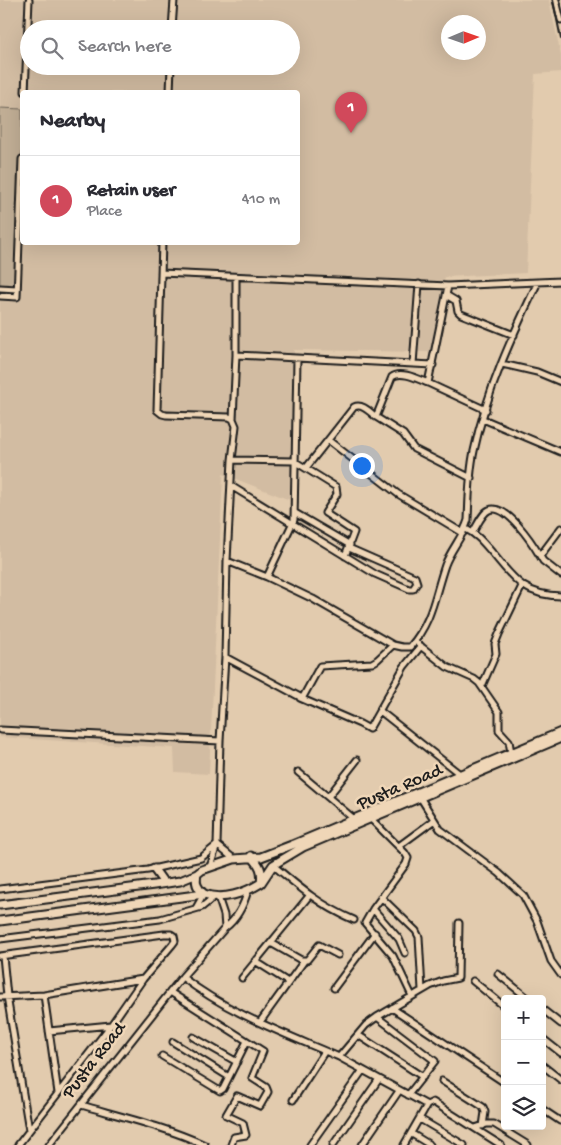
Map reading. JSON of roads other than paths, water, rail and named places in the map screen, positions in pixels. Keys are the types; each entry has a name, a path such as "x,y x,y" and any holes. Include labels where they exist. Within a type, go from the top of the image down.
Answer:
{"main road":[{"name":"Pusta Road","path":"261,882 273,865 303,847 511,753 559,737"},
{"name":"Pusta Road","path":"0,904 164,883 180,880 197,874 202,870 234,860 261,856 354,819 368,816 420,797 559,737"},
{"path":"0,921 204,894 216,897 248,890 261,882 263,873 258,863 251,856"},
{"path":"154,869 164,883"},
{"path":"197,874 195,883 204,894"}],"street":[{"path":"28,20 29,0"},
{"path":"173,20 174,0"},
{"path":"556,0 561,20"},
{"path":"25,90 26,75"},
{"path":"170,90 171,75"},
{"path":"0,296 17,297 20,211"},
{"path":"162,245 158,410 162,414 224,416 233,419"},
{"path":"161,273 448,286 561,281"},
{"path":"210,868 217,844 227,561 232,460 236,426 233,419 236,355 236,277"},
{"path":"227,561 267,577 313,599 392,644 406,648 410,647 429,619 446,565 468,520 473,453 483,419 502,364 538,282"},
{"path":"414,364 418,284"},
{"path":"428,383 448,286"},
{"path":"0,288 17,289"},
{"path":"446,295 456,301 458,312 461,314 514,335"},
{"path":"236,355 433,365"},
{"path":"267,577 292,525 295,513 294,461 297,359"},
{"path":"502,364 537,372 561,382"},
{"path":"376,417 392,377 396,374 428,383 486,410"},
{"path":"306,468 354,407 362,406 403,434 414,449 471,478"},
{"path":"483,419 561,452"},
{"path":"328,440 398,494 464,531 473,532 522,586 532,592 547,596 561,596"},
{"path":"232,460 294,461 336,487 337,494 325,513 354,532 345,556"},
{"path":"231,486 375,574 404,588 413,589 417,583 415,577 350,546 295,513"},
{"path":"473,532 487,511 492,509 498,510 513,520 526,534 543,561 561,575"},
{"path":"540,556 561,528"},
{"path":"482,686 496,656 495,644 499,634 522,586"},
{"path":"414,641 442,664 474,679 482,686 499,712 499,730 508,741 511,753"},
{"path":"300,697 305,695 314,673 320,666 372,663 392,644"},
{"path":"225,657 300,697 369,729 404,667 421,646"},
{"path":"380,711 461,775"},
{"path":"0,730 220,741"},
{"path":"328,797 357,760"},
{"path":"298,772 354,819"},
{"path":"420,797 433,821 448,836 499,873 523,895 536,921 551,961 561,975"},
{"path":"368,816 407,855 408,861 365,923 393,956 412,996"},
{"path":"399,846 433,821"},
{"path":"217,844 234,860"},
{"path":"0,889 154,869 201,858 217,844"},
{"path":"273,865 326,907 354,920"},
{"name":"Pusta Road","path":"49,1145 182,977 225,928 233,922 244,905 248,890"},
{"path":"196,908 204,894"},
{"path":"242,978 310,896"},
{"path":"0,939 160,918 202,907 216,897 224,915 225,928"},
{"path":"382,897 419,936 422,990"},
{"path":"373,909 399,939 405,953"},
{"path":"339,1057 366,1025 377,1017 422,990 443,981 458,978 459,923"},
{"path":"334,988 375,933"},
{"path":"18,1145 143,979 172,946 175,941 174,936 164,934 1,956 29,1130"},
{"path":"271,943 304,961"},
{"path":"260,1022 304,961 319,945 338,955"},
{"path":"255,962 288,982"},
{"path":"498,974 524,995"},
{"path":"182,977 200,990 260,1022 339,1057 427,1105"},
{"path":"0,997 44,995 143,979"},
{"path":"474,981 501,1004"},
{"path":"170,992 263,1051 252,1078 266,1087 268,1092 260,1106 237,1096 226,1115 243,1123 246,1135 234,1137 230,1145"},
{"path":"44,995 58,1093"},
{"path":"392,1008 501,1080"},
{"path":"546,1012 561,1024"},
{"path":"377,1017 435,1061 408,1095"},
{"path":"49,1032 110,1025"},
{"path":"358,1035 423,1077"},
{"path":"193,1037 237,1062"},
{"path":"545,1040 561,1053"},
{"path":"162,1056 218,1090 223,1089 248,1041"},
{"path":"173,1042 229,1077"},
{"path":"293,1100 326,1051"},
{"path":"546,1068 561,1080"},
{"path":"310,1145 363,1070"},
{"path":"334,1145 379,1080"},
{"path":"442,1081 483,1107 485,1112 484,1126"},
{"path":"362,1145 399,1091"},
{"path":"404,1145 430,1102 436,1103 501,1145"},
{"path":"81,1105 146,1124 205,1145"},
{"path":"546,1112 560,1121"},
{"path":"420,1119 464,1145"},
{"path":"475,1128 494,1124 528,1145"},
{"path":"412,1134 430,1145"}],"railway":[{"path":"553,0 561,39"},
{"path":"560,0 561,4"}],"place":[{"name":"Retain user","path":"351,133"}]}
